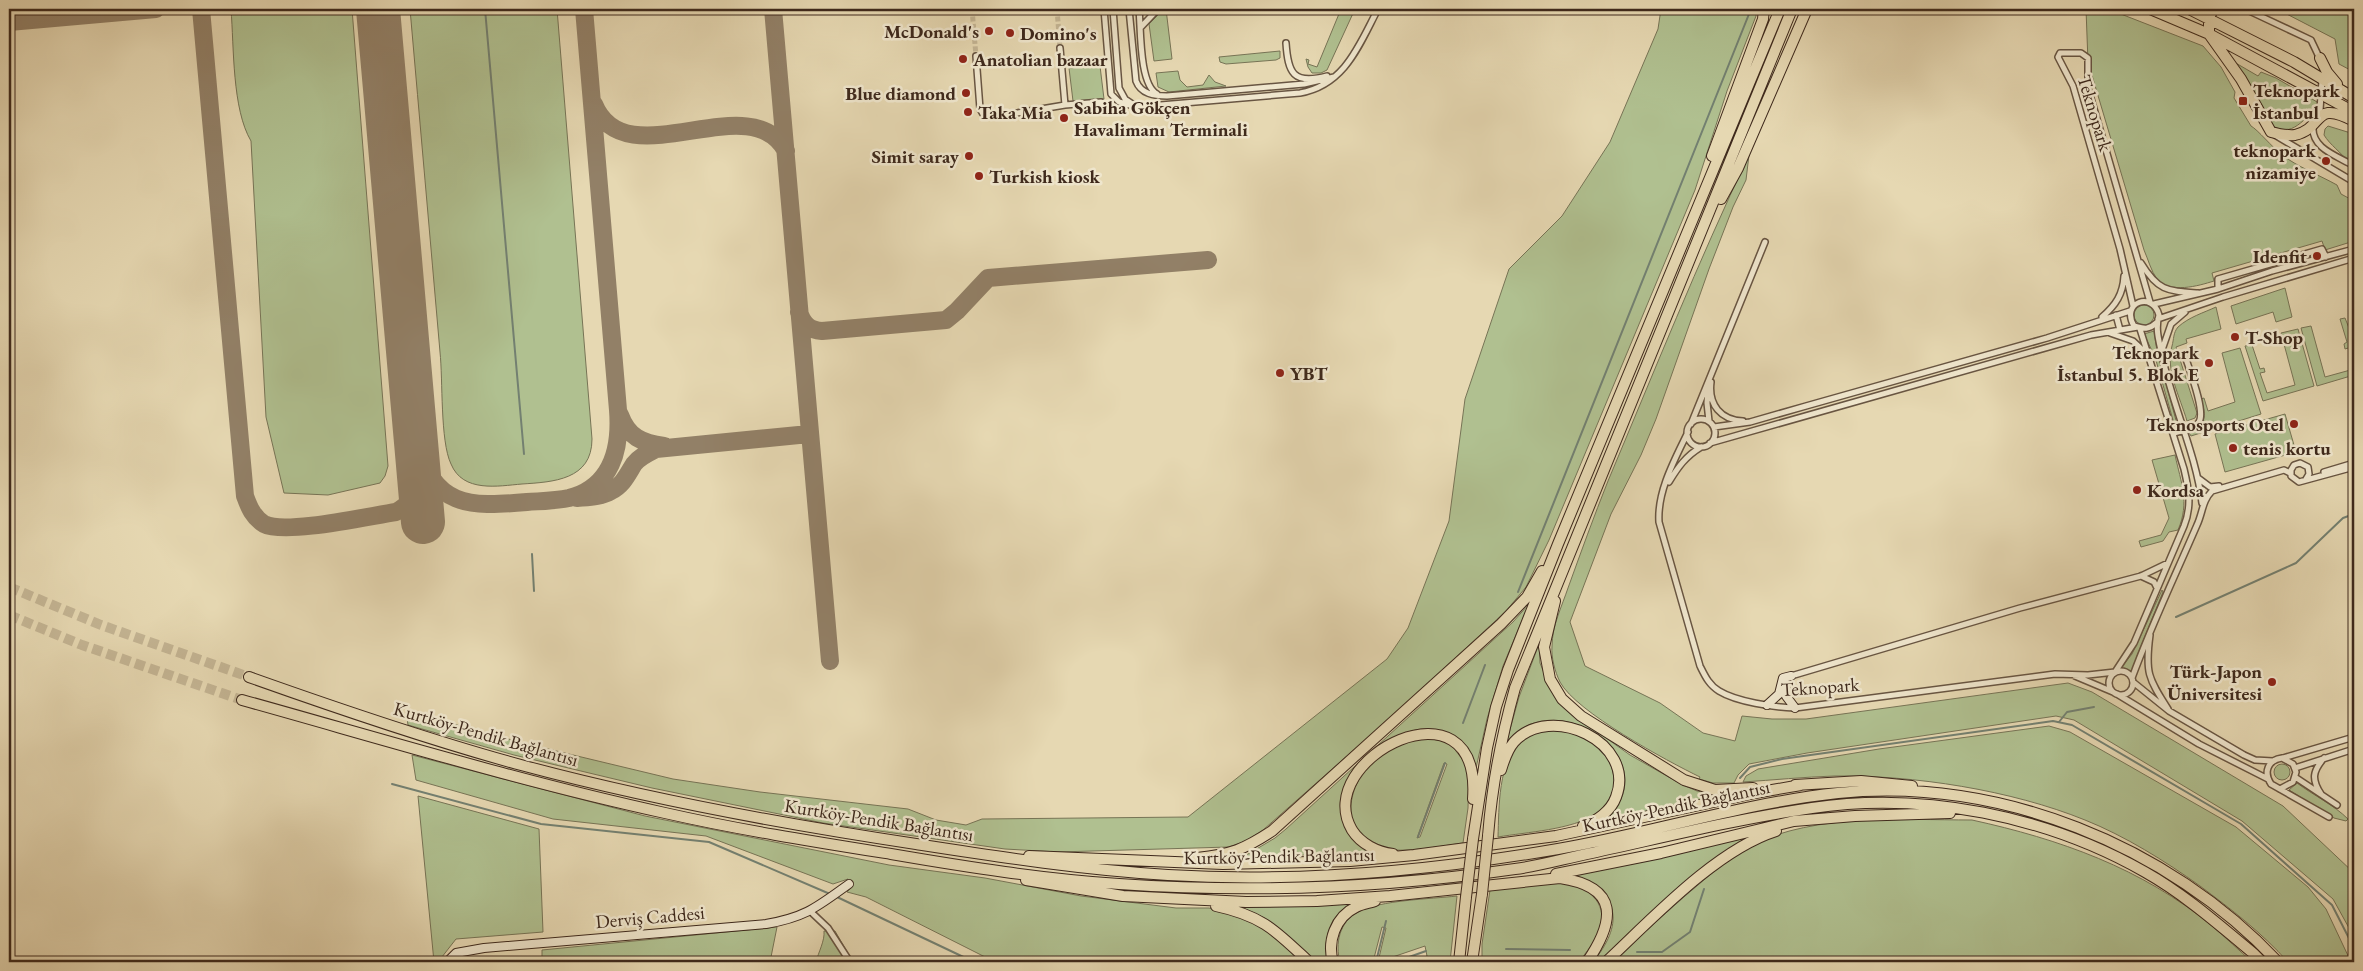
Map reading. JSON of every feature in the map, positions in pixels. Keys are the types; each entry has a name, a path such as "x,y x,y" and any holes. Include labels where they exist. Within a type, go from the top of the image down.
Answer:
{"highway":[{"path":"1684,238 1720,132 1763,19 1764,9"},
{"path":"1459,962 1473,839 1487,748 1496,707 1508,670 1558,544 1780,9"},
{"path":"1472,962 1482,894 1492,793 1501,740 1515,688 1570,548 1700,237 1792,9"},
{"path":"1700,237 1738,168 1807,9"},
{"path":"2150,9 2209,34 2354,112"},
{"path":"2189,9 2212,12 2353,97"},
{"path":"2212,12 2209,34 2241,79 2271,132 2296,135 2325,113 2330,112 2354,121"},
{"path":"2320,58 2333,80 2353,97"},
{"path":"1160,861 1227,855 1247,847 1272,831 1501,624 1526,597 1558,544"},
{"path":"1570,548 1544,646 1550,679 1562,699 1581,716 1684,780 1716,790 1861,782 1909,786 1942,795"},
{"name":"Kurtköy-Pendik Bağlantısı","path":"249,677 357,716 522,765 691,805 844,834 951,850 1067,867 1173,876 1278,877 1446,866 1562,848 1778,801 1843,792 1908,792 1942,795 2019,808 2062,821 2145,859 2198,892 2256,938 2278,962"},
{"name":"Kurtköy-Pendik Bağlantısı","path":"242,700 518,777 666,813 798,839 997,872 1113,884 1181,887 1333,888 1518,869 1816,807 1882,804 1930,805 2014,820 2061,834 2143,871 2191,902 2262,962"},
{"path":"1492,793 1513,743 1527,731 1547,726 1559,726 1577,730 1594,738 1616,759 1620,772 1620,785 1615,800 1608,810 1593,822 1556,836"},
{"path":"1414,856 1388,853 1366,845 1351,828 1347,817 1346,803 1352,781 1372,757 1384,747 1410,736 1432,733 1443,736 1453,740 1466,755 1472,767 1474,779 1473,839"},
{"path":"951,850 1058,858 1243,864 1350,861 1414,856 1556,836 1754,793 1801,785"},
{"path":"1530,880 1661,853 1794,821 1855,816 1974,812"},
{"path":"1606,962 1724,857 1741,846 1774,831 1855,816"},
{"path":"997,872 1025,880 1123,896 1186,901 1308,901 1390,896 1530,880 1560,878 1576,880 1592,887 1603,899 1608,914 1605,932 1587,962"},
{"path":"1333,962 1331,941 1334,931 1343,918 1355,907 1390,896"},
{"path":"1186,901 1247,913 1278,933 1309,962"},
{"path":"1453,962 1464,918"},
{"path":"1477,920 1479,962"}],"street":[{"path":"1104,9 1111,94 1119,102 1137,107 1308,92 1328,84 1349,64 1378,9"},
{"path":"1113,9 1119,88 1122,95 1137,107"},
{"path":"1129,9 1136,81 1144,92 1162,96 1313,83 1335,76 1349,64"},
{"path":"1139,9 1146,82 1154,92 1162,96"},
{"path":"1140,28 1158,9"},
{"path":"2245,9 2311,40 2320,58 2322,78 2320,110 2313,122 2313,136 2318,144 2354,166"},
{"path":"1286,43 1289,68 1301,77 1318,78 1334,74 1349,64"},
{"path":"1060,48 1065,105"},
{"name":"Teknopark","path":"2115,672 2134,643 2188,516 2190,503 2186,476 2150,357 2139,328 2134,326 2131,321 2132,308 2124,268 2073,86 2058,57 2060,53 2080,53 2088,58 2088,88 2152,303 2159,315 2157,321 2162,353 2202,500 2199,522 2151,627 2133,680"},
{"path":"976,56 980,109 986,115 993,117 1065,105 1101,102"},
{"path":"1108,61 1118,66"},
{"path":"2271,132 2281,140 2354,182"},
{"name":"Teknopark","path":"1691,424 1765,242"},
{"path":"2218,289 2218,279 2322,249 2326,258"},
{"name":"Teknopark","path":"1714,427 1750,422 2046,338 2116,315 2132,308 2139,302 2152,303 2203,293 2272,271 2354,249"},
{"name":"Teknopark","path":"2138,258 2154,282 2163,288 2203,293"},
{"path":"1710,443 1714,438 1714,427 1709,421 1701,419 1691,424 1688,432 1694,444 1702,446 2107,332 2152,327 2157,321 2201,304 2354,258"},
{"name":"Teknopark","path":"2099,320 2112,308 2119,298 2123,284 2124,268"},
{"path":"2162,353 2168,331 2174,320 2186,311 2201,304"},
{"path":"2116,315 2120,330"},
{"path":"2107,332 2140,345 2150,357"},
{"path":"2174,433 2183,431 2200,422 2202,411 2185,356"},
{"name":"Teknopark","path":"1709,421 1706,403 1712,374"},
{"name":"Teknopark","path":"1712,374 1710,386 1712,402 1718,412 1735,421 1750,422"},
{"name":"Teknopark","path":"1688,432 1662,496 1658,512 1659,522 1704,674 1718,690 1767,705 1794,708 2055,674 2072,675 2123,671 2169,711 2255,760 2273,761 2354,737"},
{"name":"Teknopark","path":"1662,496 1681,463 1690,453 1702,446"},
{"path":"2197,477 2207,486 2214,487 2303,463 2308,467 2308,476"},
{"path":"2294,465 2290,473 2297,481 2354,463"},
{"path":"2308,476 2354,467"},
{"name":"Teknopark","path":"2202,506 2206,497 2212,491 2284,470 2290,473"},
{"path":"2190,503 2202,500"},
{"path":"1767,705 1779,694 1783,678 2020,608 2141,576 2169,563"},
{"path":"2141,576 2154,582 2157,588"},
{"name":"Teknopark","path":"2151,627 2147,660 2149,675 2169,711"},
{"path":"2115,672 2109,682 2115,693 2129,692 2133,680"},
{"name":"Teknopark","path":"2072,675 2115,693 2199,744 2268,779 2271,784 2329,816"},
{"path":"1791,676 1785,682 1784,690 1794,708"},
{"path":"2295,768 2354,749"},
{"path":"2322,796 2313,777 2315,769 2325,757"},
{"path":"2280,789 2289,786 2295,778 2295,768 2290,761 2282,758"},
{"path":"2268,779 2267,769 2273,761"},
{"path":"2295,778 2337,804"},
{"name":"Derviş Caddesi","path":"447,962 456,953 465,950 766,924 788,920 810,911 849,884"},
{"path":"810,911 828,928 850,962"}],"green space":[{"path":"231,9 352,9 388,466 385,476 380,483 328,495 284,493 266,417 251,141 240,112 237,95"},
{"path":"410,9 557,9 592,439 590,453 585,463 578,471 558,480 502,486 472,484 464,480 457,473 447,454 443,426 440,352"},
{"path":"1166,9 1172,59 1154,61 1149,24"},
{"path":"1341,9 1355,9 1327,70 1321,73 1312,73 1308,67 1306,59 1309,60 1308,64 1317,67"},
{"path":"1661,9 1757,9 1727,91 1695,190 1549,540 1526,587 1506,611 1398,711 1263,830 1246,841 1229,847 1058,852 1005,849 823,823 652,788 514,755 408,725 406,711 523,743 673,779 760,792 908,809 936,820 966,825 982,819 1188,817 1387,659 1408,628 1449,521 1465,399 1509,269 1562,216 1610,142 1658,29"},
{"path":"2086,9 2108,9 2203,46 2221,67 2235,92 2234,98 2251,126 2282,155 2337,185 2341,194 2354,201 2354,241 2325,250 2322,241 2212,273 2214,281 2192,287 2177,288 2163,284 2157,279 2144,250 2088,62"},
{"path":"2277,9 2354,9 2354,72 2339,64 2335,39"},
{"path":"1280,51 1280,58 1276,60 1226,64 1220,62 1219,57"},
{"path":"2234,62 2258,76 2261,72 2276,78 2324,106 2294,127 2281,129 2273,126"},
{"path":"1100,66 1104,99 1073,101 1069,68"},
{"path":"1178,71 1180,80 1187,87 1203,85 1209,75 1215,82 1226,86 1169,92 1158,87 1156,73"},
{"path":"2328,126 2354,134 2354,161 2349,163 2326,139 2324,135 2325,129"},
{"path":"1749,155 1746,180 1733,207 1709,269 1656,419 1641,455 1611,514 1570,622 1585,666 1660,703 1703,733 1735,741 1742,716 1772,719 1806,719 2068,683 2092,692 2283,806 2354,873 2354,937 2333,899 2242,821 2074,720 2056,716 1807,753 1749,764 1738,775 1734,783 1713,783 1699,779 1700,777 1666,760 1624,735 1569,694 1560,682 1553,660 1552,639 1558,616 1608,481 1694,276"},
{"path":"2285,288 2292,317 2276,322 2273,312 2236,324 2231,306"},
{"path":"2144,305 2151,308 2154,315 2151,322 2144,325 2137,322 2134,315 2137,308"},
{"path":"2216,307 2221,329 2186,339 2187,343 2176,347 2197,413 2195,418 2187,421 2174,383 2170,364 2174,334 2178,327 2187,321"},
{"path":"2345,318 2349,328 2354,327 2354,368 2348,348 2345,349 2344,344 2347,342 2340,319"},
{"path":"2311,326 2325,377 2354,369 2354,375 2317,386 2301,328"},
{"path":"2298,329 2314,386 2263,401 2245,346 2252,345 2260,369 2264,368 2265,372 2260,373 2267,393 2295,385 2281,333"},
{"path":"2154,331 2157,351 2177,424 2175,427 2155,357 2144,334"},
{"path":"2240,348 2261,414 2191,436 2188,431 2202,422 2204,416 2201,399 2204,398 2208,411 2235,402 2222,353"},
{"path":"2285,414 2296,452 2225,472 2215,434"},
{"path":"2175,455 2184,501 2182,520 2178,530 2169,532 2163,541 2141,547 2139,541 2161,535 2169,518 2152,460"},
{"path":"2162,590 2163,592 2137,656 2133,674 2120,669 2132,654"},
{"path":"1529,604 1503,666 1487,719 1476,768 1463,746 1444,732 1434,729 1410,731 1393,739 1386,745 1349,780 1343,789 1342,810 1346,827 1361,846 1376,855 1300,855 1238,860 1275,838 1286,829 1513,622"},
{"path":"1539,644 1540,663 1550,688 1564,708 1630,755 1681,784 1697,791 1723,796 1603,822 1621,800 1624,790 1624,774 1619,759 1610,746 1597,735 1582,727 1550,720 1526,726 1506,744 1519,697"},
{"path":"2049,726 2070,732 2236,827 2308,887 2326,909 2351,962 2288,962 2268,941 2235,913 2159,858 2100,826 2026,800 1962,786 1897,778 1834,776 1743,782 1746,776 1758,769 1879,749"},
{"path":"1538,730 1558,730 1582,737 1591,742 1606,756 1611,765 1614,775 1612,794 1608,802 1596,814 1574,824 1498,837 1501,786 1508,760 1513,749 1521,740"},
{"path":"1421,737 1449,742 1469,768 1468,808 1463,843 1411,850 1382,848 1367,841 1358,831 1352,820 1353,794 1358,781 1376,758 1386,751","holes":["1444,763 1447,764 1420,837 1417,838"]},
{"path":"412,755 645,816 889,865 985,878 1081,896 1176,908 1209,908 1241,915 1277,937 1302,962 995,962 866,897 847,892 853,886 848,879 833,884 706,836 553,819 416,780"},
{"path":"2282,764 2290,772 2282,780 2274,772"},
{"path":"2297,783 2348,819 2346,821 2334,818 2289,790"},
{"path":"418,796 539,829 543,932 456,939 438,962 434,962"},
{"path":"1888,819 1972,820 2036,836 2098,858 2128,872 2185,906 2212,926 2252,962 1612,962 1686,895 1751,845 1777,835 1831,823"},
{"path":"1756,835 1602,962 1593,962 1609,936 1613,924 1613,912 1602,892 1591,883 1576,875"},
{"path":"1560,882 1569,883 1586,890 1598,903 1601,911 1600,930 1579,962 1482,962 1482,944 1490,890"},
{"path":"1457,896 1450,962 1410,962 1427,956 1425,946 1378,962 1386,928 1382,927 1373,962 1340,962 1338,941 1340,934 1346,922 1358,912 1392,902"},
{"path":"1357,903 1342,910 1330,927 1326,948 1328,962 1314,962 1265,918 1236,905"},
{"path":"777,927 770,962 542,962 542,950"},
{"path":"824,931 835,931 853,962 816,962"}],"waterway":[{"path":"485,9 524,454"},
{"path":"1518,592 1751,9"},
{"path":"2176,617 2296,563 2343,518 2354,514"},
{"path":"532,554 534,591"},
{"path":"1463,723 1485,665"},
{"path":"2059,722 2067,712 2094,707"},
{"path":"1740,778 1750,767 1782,759 2053,721 2072,725 2241,824 2332,905 2354,948"},
{"path":"1418,837 1445,763"},
{"path":"392,784 541,824 709,842 830,894"},
{"path":"1637,952 1662,952 1690,932 1704,889"},
{"path":"837,897 974,962"},
{"path":"1376,962 1386,921"},
{"path":"1506,949 1570,950"},
{"path":"1395,962 1426,951"}],"taxiway":[{"path":"9,22 156,9"},
{"path":"201,9 245,496 248,504 260,521 275,527 328,524 396,512 411,500 419,482"},
{"path":"416,441 433,480 443,491 471,503 506,504 569,498 584,493 595,485 604,476 611,464 618,439 619,425 584,9"},
{"path":"773,9 830,661"},
{"path":"594,104 610,125 632,134 659,135 718,127 745,126 769,133 786,151"},
{"path":"799,312 808,326 822,331 946,320 988,278 1208,260"},
{"path":"620,415 627,429 637,438 664,446"},
{"path":"577,498 599,496 615,489 636,462 644,455 656,449 809,434"}],"runway":[{"path":"378,9 423,522"}],"tunnel":[{"path":"972,9 976,56"},
{"path":"1057,9 1060,48"},
{"path":"9,587 101,625 249,677"},
{"path":"9,615 82,645 242,700"}],"place":[{"name":"McDonald's","path":"989,31"},
{"name":"Domino's","path":"1010,33"},
{"name":"Anatolian bazaar","path":"963,59"},
{"name":"Blue diamond","path":"966,93"},
{"name":"Teknopark İstanbul","path":"2243,101"},
{"name":"Taka Mia","path":"968,112"},
{"name":"Sabiha Gökçen Havalimanı Terminali","path":"1064,118"},
{"name":"Simit saray","path":"969,156"},
{"name":"teknopark nizamiye","path":"2326,161"},
{"name":"Turkish kiosk","path":"979,176"},
{"name":"Idenfit","path":"2317,256"},
{"name":"T-Shop","path":"2235,337"},
{"name":"Teknopark İstanbul 5. Blok E","path":"2209,363"},
{"name":"YBT","path":"1280,373"},
{"name":"Teknosports Otel","path":"2294,424"},
{"name":"tenis kortu","path":"2233,448"},
{"name":"Kordsa","path":"2137,490"},
{"name":"Türk-Japon Üniversitesi","path":"2272,682"}]}
